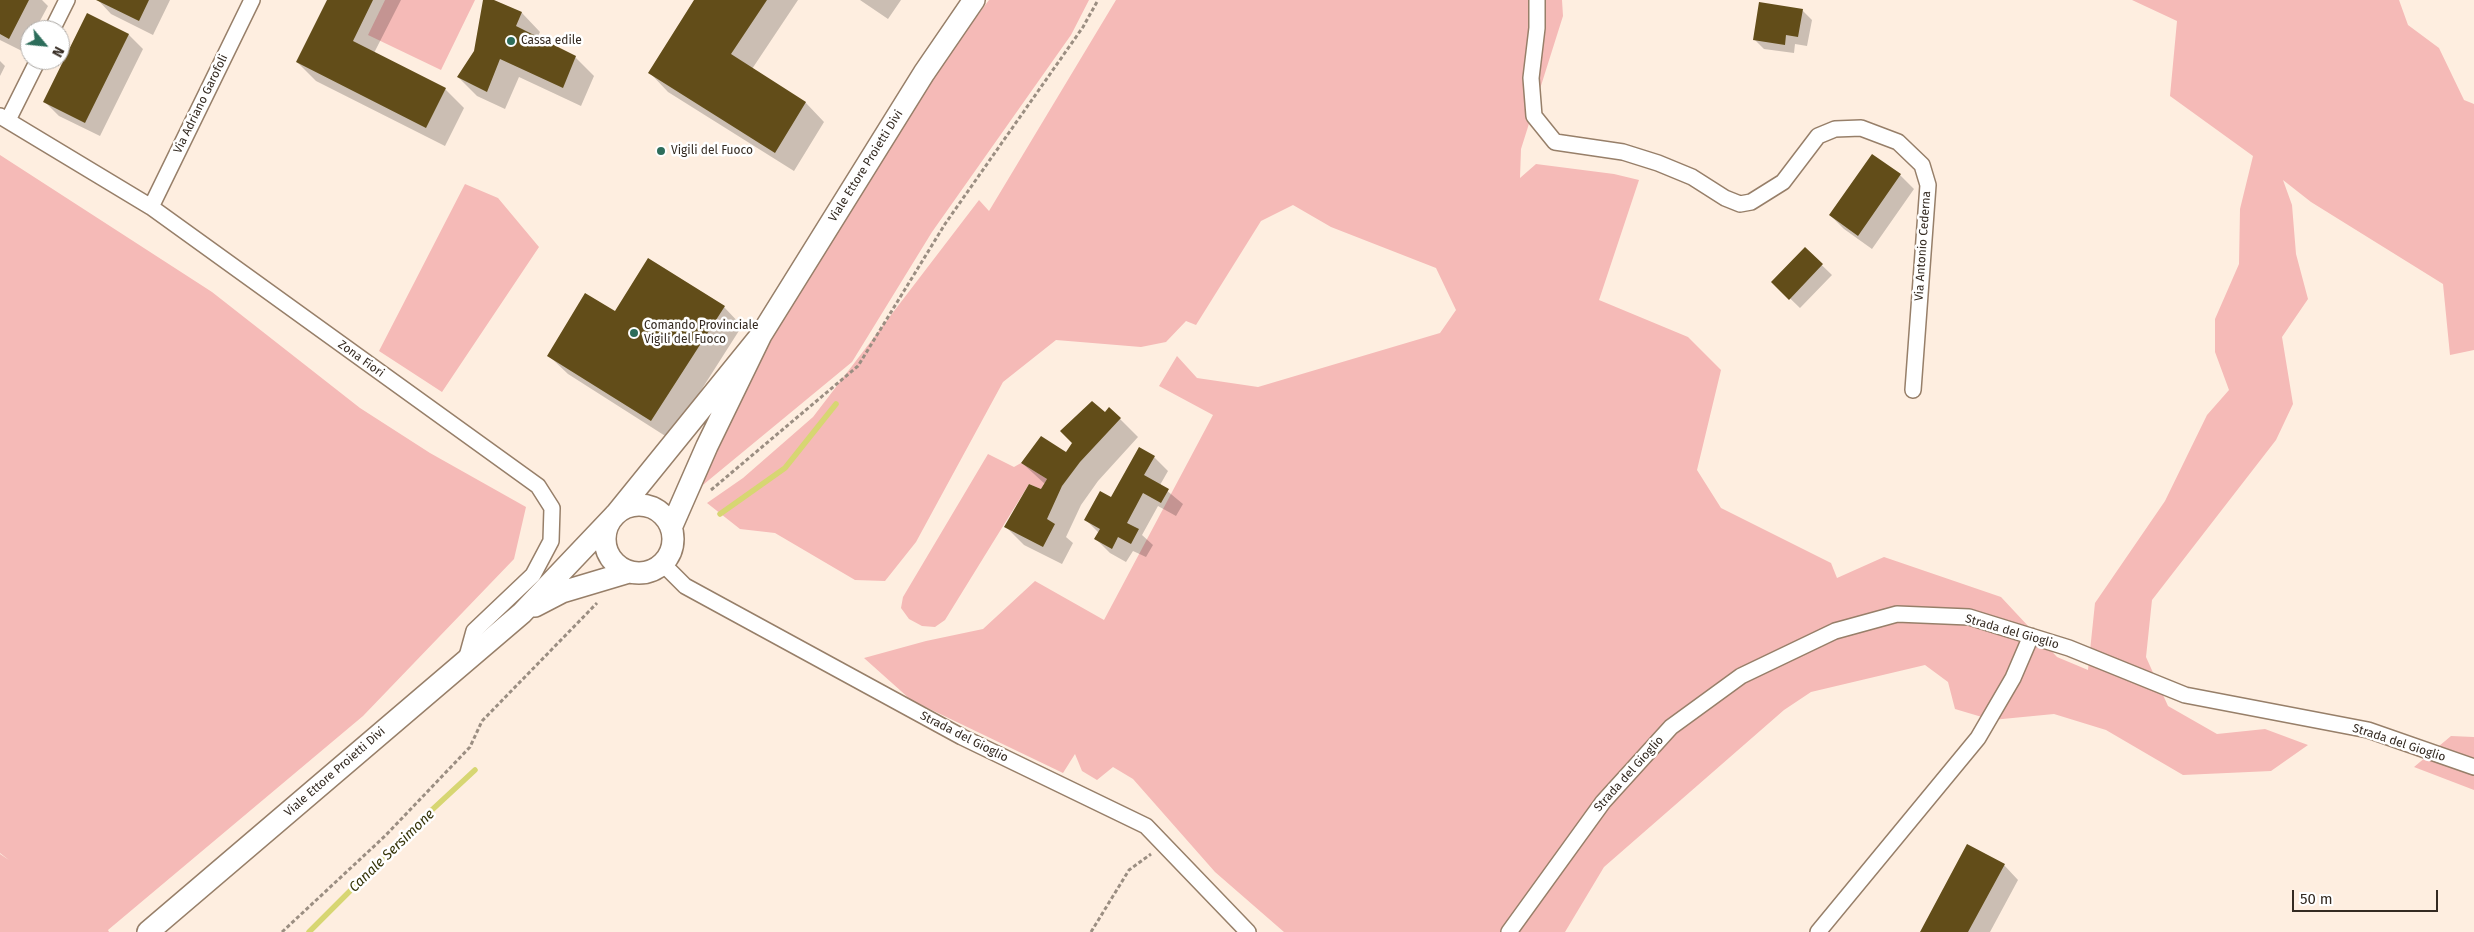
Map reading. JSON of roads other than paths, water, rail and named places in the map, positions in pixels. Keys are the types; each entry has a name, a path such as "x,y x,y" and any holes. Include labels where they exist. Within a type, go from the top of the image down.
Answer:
{"main road":[{"name":"Viale Ettore Proietti Divi","path":"522,613 562,592 630,572 647,572 662,563 672,547 671,528 707,446 761,335 924,72 974,0"},
{"name":"Viale Ettore Proietti Divi","path":"148,932 522,613 616,514 761,335"},
{"name":"Viale Ettore Proietti Divi","path":"630,572 612,561 607,552 606,532 616,514 636,505 647,506 662,515 671,528"}],"street":[{"path":"57,20 67,0"},
{"name":"Via Adriano Garofoli","path":"151,207 252,0"},
{"name":"Via Antonio Cederna","path":"1537,0 1537,28 1530,78 1534,116 1555,142 1623,152 1658,163 1692,177 1725,198 1740,204 1751,202 1782,182 1818,136 1835,129 1861,128 1898,142 1922,165 1928,185 1913,390"},
{"name":"Zona Fiori","path":"32,70 4,118 151,207 538,486 552,508 552,540 533,575 474,631 466,660"},
{"name":"Strada del Gioglio","path":"662,563 685,586 962,738 1146,826 1248,932"},
{"name":"Strada del Gioglio","path":"1509,932 1603,802 1671,727 1741,676 1835,631 1897,614 1969,617 2069,648 2185,695 2368,730 2474,767"},
{"path":"1818,932 1978,738 2013,678 2031,636"}],"waterway":[{"name":"Canale Sersimone","path":"720,514 785,468 836,404"},
{"name":"Canale Sersimone","path":"309,932 420,821 475,770"}],"place":[{"name":"Cassa edile","path":"511,41"},
{"name":"Vigili del Fuoco","path":"661,151"},
{"name":"Comando Provinciale Vigili del Fuoco","path":"634,333"}]}
